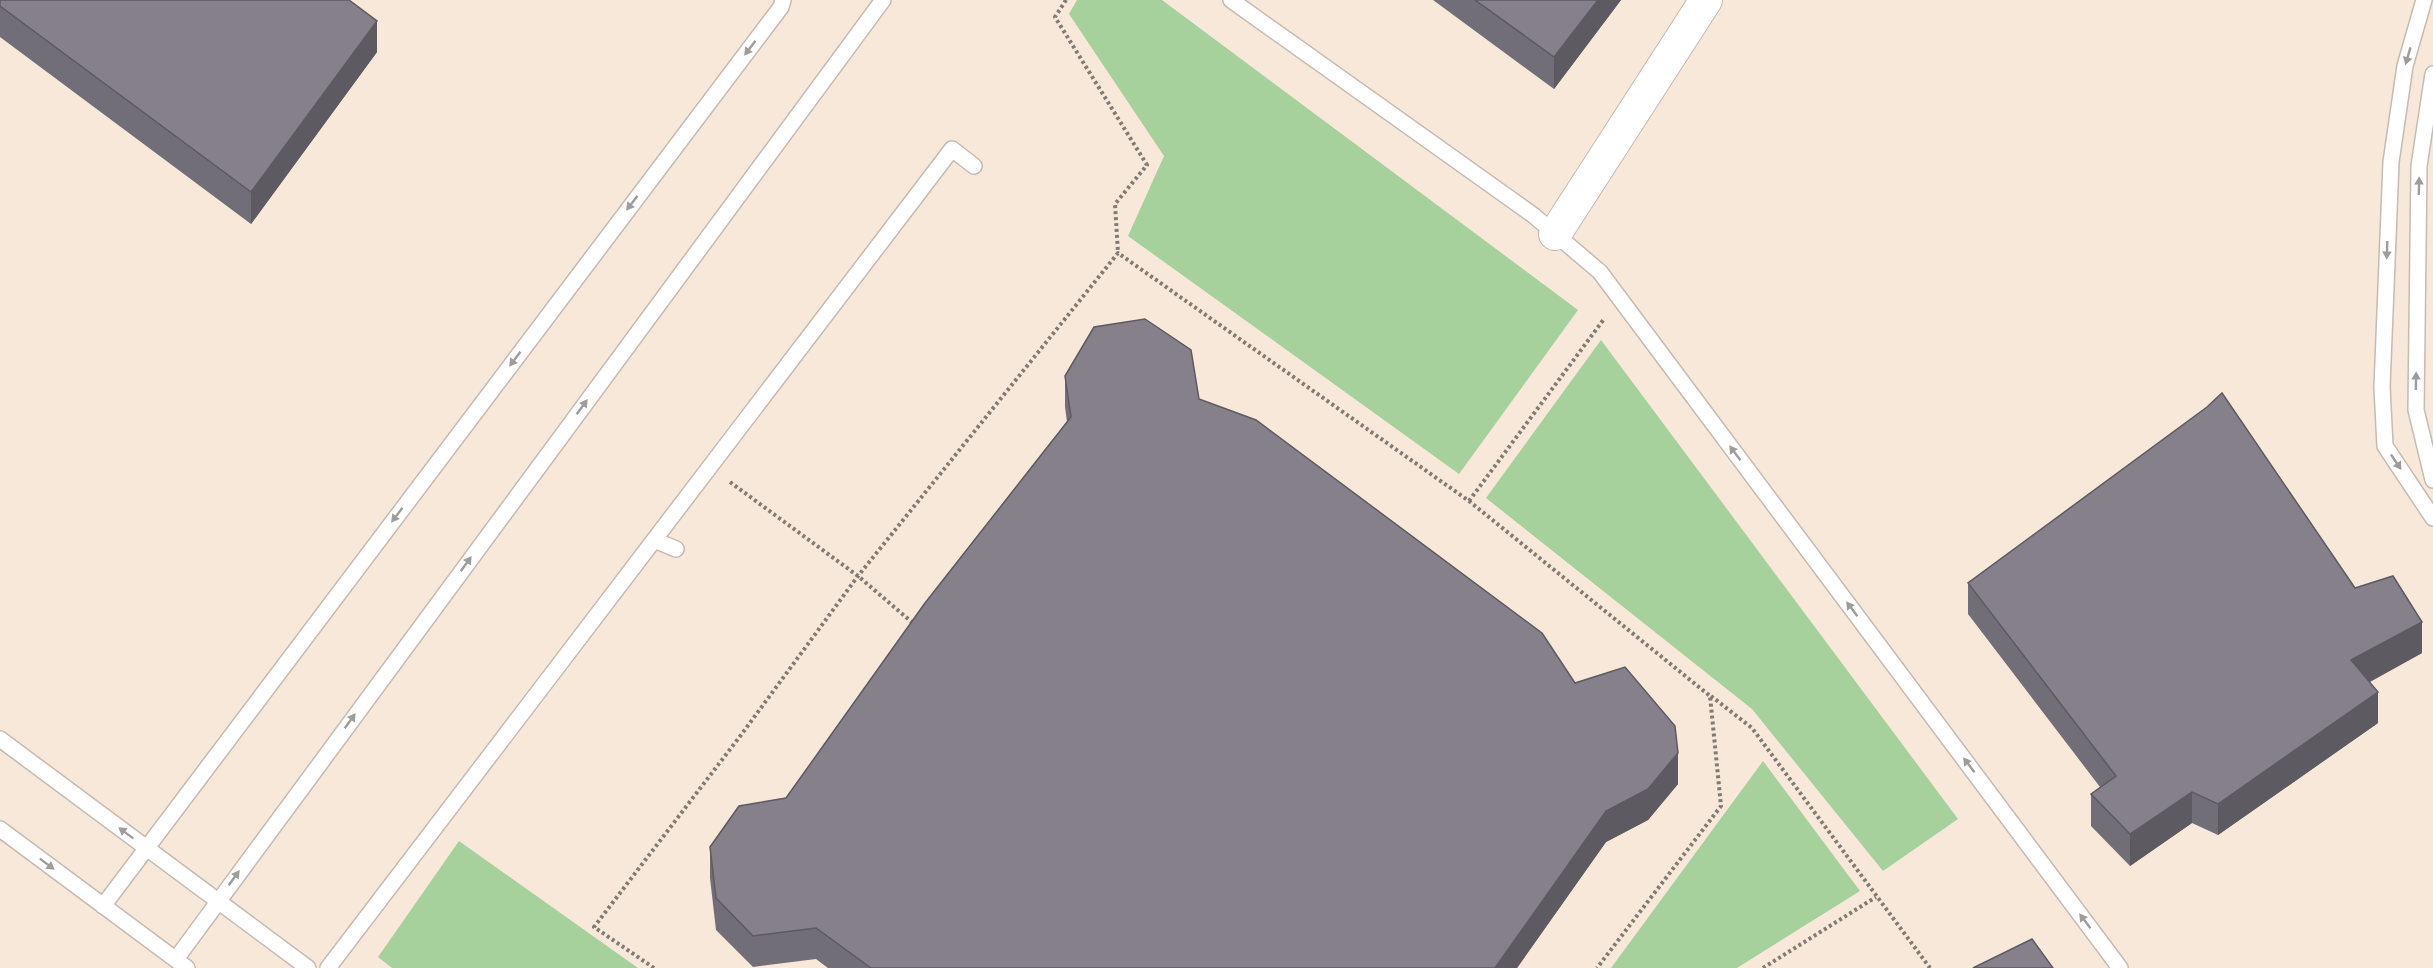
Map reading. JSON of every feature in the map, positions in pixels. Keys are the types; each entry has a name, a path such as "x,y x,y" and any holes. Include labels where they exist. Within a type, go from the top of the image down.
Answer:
{"street":[{"path":"1555,234 1706,0"}],"lane":[{"path":"103,906 781,7 783,0"},
{"path":"0,829 182,964 217,900 883,0"},
{"path":"1231,0 1533,215 1600,272 2120,968"},
{"path":"2424,0 2405,66 2391,162 2382,387 2385,446 2433,518"},
{"path":"2433,74 2419,166 2416,410 2433,480"},
{"path":"328,968 952,149 974,166"},
{"path":"654,540 676,549"},
{"path":"0,739 308,968"}],"path":[{"path":"654,968 594,927 741,735 858,576 1118,253 1115,204 1147,165 1055,17 1066,0"},
{"path":"1118,253 1468,501 1752,728 1930,968"},
{"path":"1468,501 1619,298"},
{"path":"710,467 858,576 917,627"},
{"path":"1597,968 1721,806 1710,696"},
{"path":"1763,968 1876,897"}],"shaded area":[{"path":"0,0 2433,0 2433,968 0,968"}],"green space":[{"path":"1077,0 1162,0 1578,310 1459,474 1128,236 1164,156 1069,14"},
{"path":"1601,340 1958,819 1883,871 1752,709 1486,498"},
{"path":"1763,761 1860,891 1737,968 1611,968"},
{"path":"459,841 638,968 392,968 378,957"}],"building":[{"path":"0,0 349,0 377,21 251,192 0,6"},
{"path":"1475,0 1598,0 1554,57"},
{"path":"1145,319 1191,350 1199,399 1256,420 1542,633 1575,683 1625,667 1675,726 1678,753 1648,789 1606,811 1495,968 871,968 816,928 753,936 716,898 710,847 739,806 786,798 925,603 1071,417 1065,376 1094,327"},
{"path":"2222,393 2355,588 2393,576 2422,622 2351,660 2378,692 2218,804 2192,792 2130,834 2091,794 2116,776 1968,583 2207,407"},
{"path":"2032,939 2053,968 1973,968"}]}
